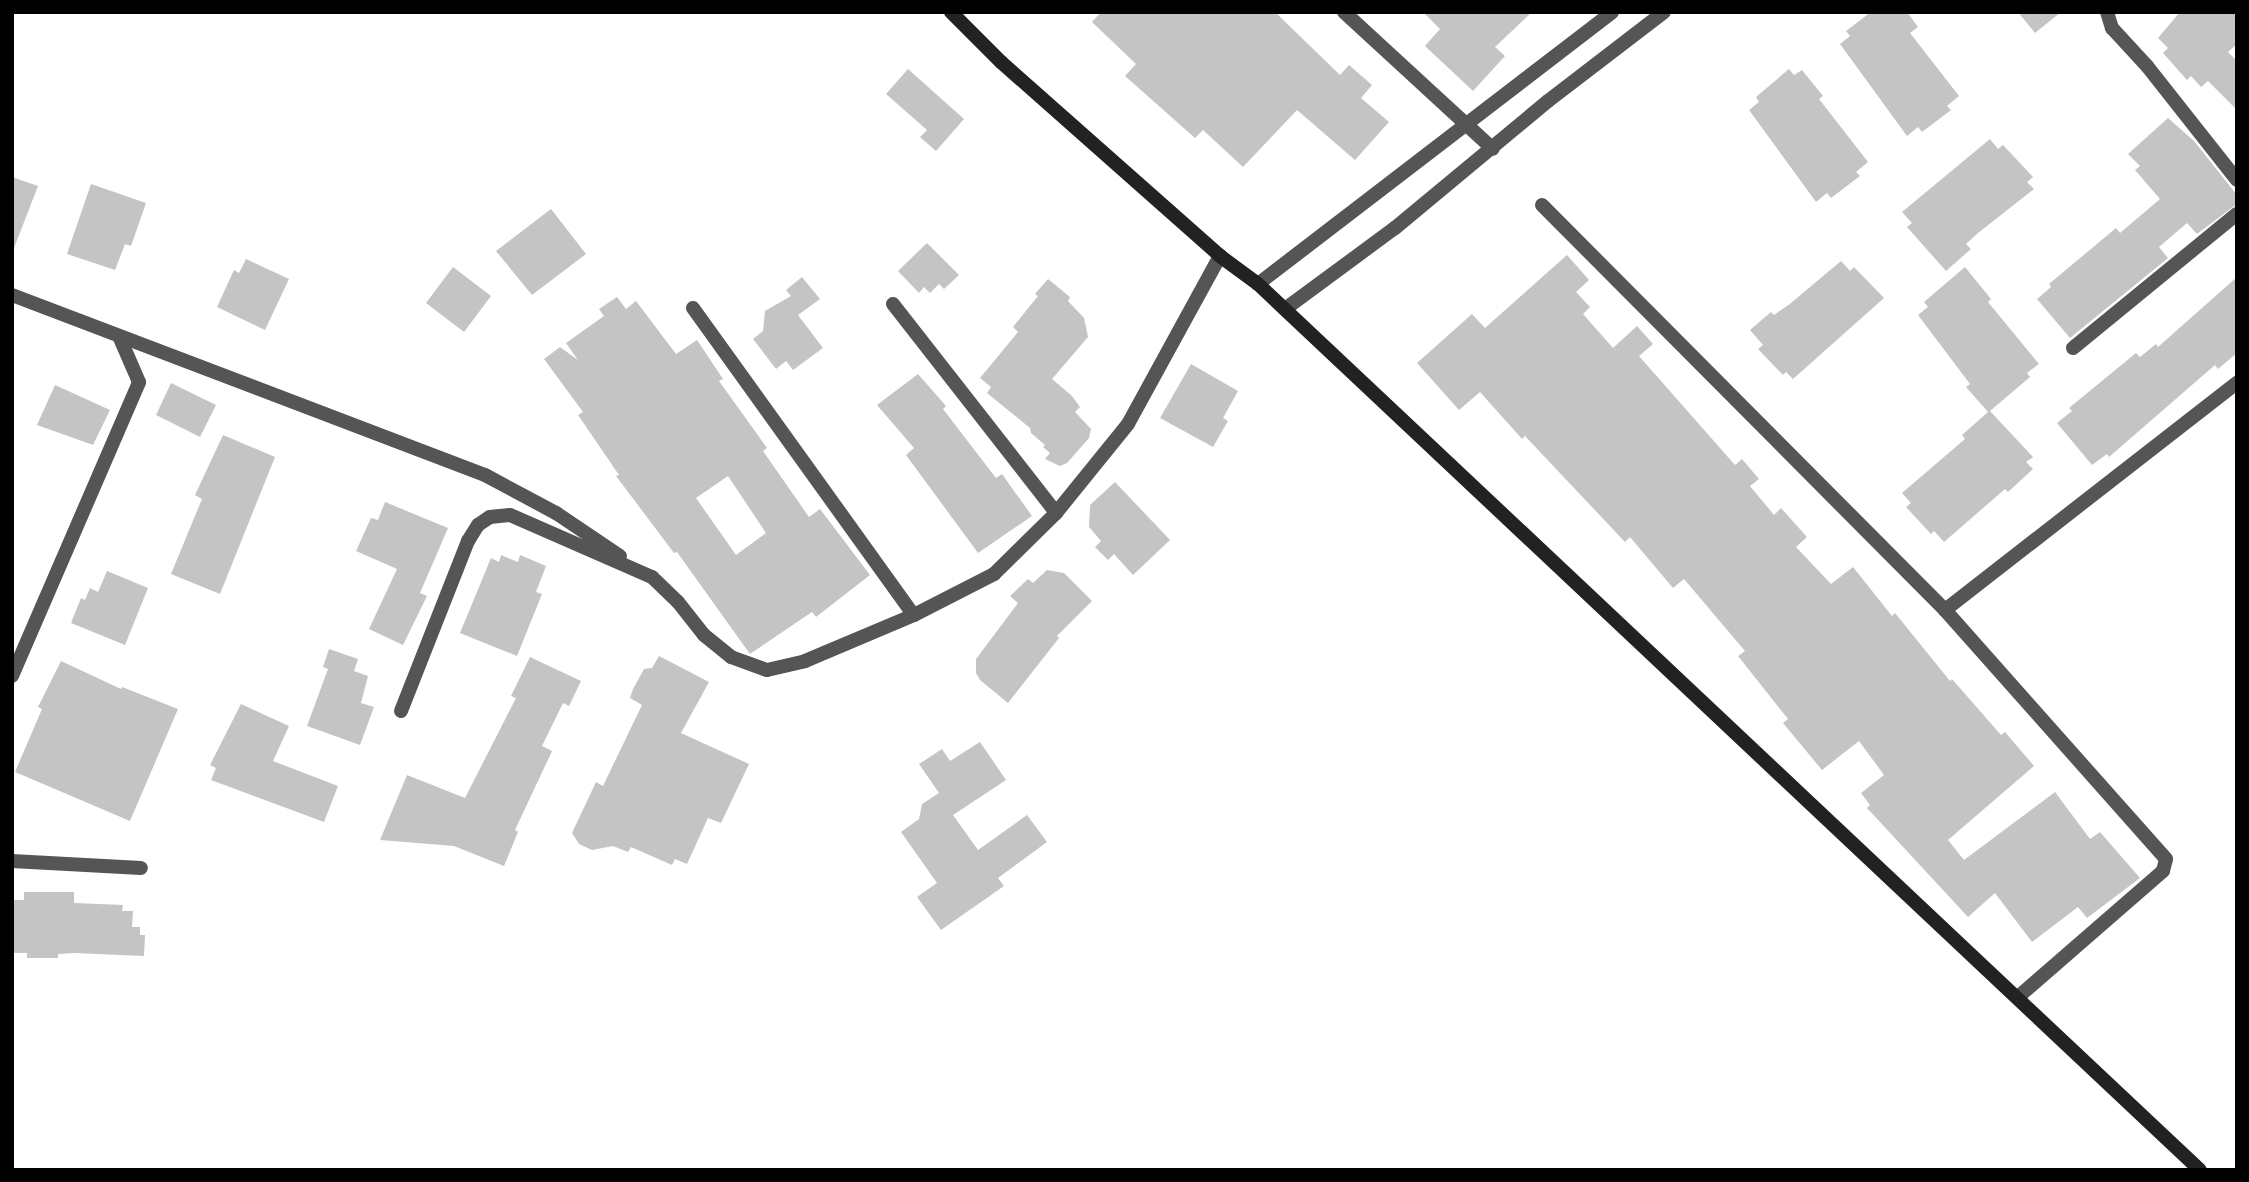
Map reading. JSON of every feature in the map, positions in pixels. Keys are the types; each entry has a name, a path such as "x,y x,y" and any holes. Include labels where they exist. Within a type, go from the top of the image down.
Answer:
{"street":[{"path":"951,12 1001,62 1220,256 1258,284 1285,309 2019,996 2200,1170"},
{"path":"1344,12 1468,123 1493,149"},
{"path":"1258,284 1612,12"},
{"path":"1285,309 1395,228 1493,149 1647,17 1664,12"},
{"path":"2107,12 2112,28 2147,66 2237,180"},
{"path":"1542,205 1945,610 2166,859 2163,871 2019,996"},
{"path":"2073,348 2237,214"},
{"path":"12,295 485,475 556,513 652,577 678,601 704,635 731,657 767,670 804,661 914,615 994,574 1056,513 1128,424 1220,256"},
{"path":"892,304 1056,513"},
{"path":"692,308 914,615"},
{"path":"12,676 139,382 119,335"},
{"path":"1945,610 2237,383"},
{"path":"401,711 468,541 478,525 490,517 510,515 652,577"},
{"path":"12,861 141,868"}],"building":[{"path":"1101,12 1275,12 1340,75 1349,65 1372,85 1361,98 1389,122 1355,160 1297,110 1243,167 1203,130 1195,138 1125,76 1136,64 1092,22"},
{"path":"1423,12 1532,12 1495,47 1505,56 1473,91 1425,46 1440,29"},
{"path":"1871,12 1907,12 1918,27 1910,33 1959,96 1947,106 1951,110 1922,132 1918,127 1907,136 1840,44 1850,36 1846,31"},
{"path":"2018,12 2061,12 2035,33"},
{"path":"2180,12 2237,12 2237,44 2228,52 2237,61 2237,110 2208,81 2201,87 2191,76 2187,80 2163,53 2168,48 2158,38"},
{"path":"908,69 964,119 936,151 920,137 927,130 886,94"},
{"path":"1789,69 1794,75 1802,70 1823,96 1819,99 1868,162 1856,172 1860,176 1831,198 1827,193 1816,202 1749,110 1759,102 1756,97"},
{"path":"2168,118 2194,141 2237,195 2237,204 2197,234 2187,223 2159,247 2168,258 2070,338 2037,299 2051,287 2049,284 2116,228 2120,233 2160,199 2135,170 2140,166 2128,154"},
{"path":"1990,139 1998,149 2003,145 2033,177 2027,182 2034,189 1966,244 1971,249 1946,271 1907,227 1912,223 1902,212"},
{"path":"12,177 38,186 14,248 12,248"},
{"path":"91,184 146,203 131,246 125,244 115,270 67,254"},
{"path":"551,209 586,254 532,295 496,251"},
{"path":"927,243 959,275 944,289 939,284 930,293 924,287 919,293 898,271"},
{"path":"1567,255 1589,280 1576,292 1590,307 1583,314 1613,348 1637,326 1653,344 1639,356 1735,465 1742,459 1759,479 1750,486 1774,515 1781,508 1807,537 1796,547 1831,584 1853,567 1892,616 1895,613 1950,681 1952,679 2001,735 2005,732 2034,766 1948,840 1964,860 2055,792 2090,839 2100,832 2140,878 2087,918 2078,907 2032,942 1995,893 1968,917 1867,808 1870,805 1861,793 1884,775 1859,741 1822,770 1783,723 1788,719 1738,656 1745,651 1684,579 1673,588 1630,537 1625,542 1525,436 1522,439 1480,392 1459,410 1417,363 1472,314 1485,328"},
{"path":"246,259 289,279 265,330 217,307 234,270 239,273"},
{"path":"1841,261 1850,271 1854,267 1884,298 1793,379 1786,372 1783,375 1758,349 1763,345 1750,330 1771,312 1774,315 1791,303"},
{"path":"453,267 491,296 464,332 426,303"},
{"path":"1965,267 1991,299 1988,302 2039,364 2027,373 2030,377 1990,411 2033,457 2026,462 2033,469 2008,492 2005,489 1944,542 1934,531 1931,534 1906,507 1911,503 1902,493 1965,439 1962,435 1988,412 1966,387 1970,384 1918,315 1928,307 1924,302"},
{"path":"802,277 820,299 798,315 823,348 793,370 786,361 776,369 753,339 763,331 765,311 791,296 786,290"},
{"path":"2237,277 2237,353 2218,369 2215,365 2109,457 2107,454 2092,465 2057,423 2072,411 2069,408 2136,353 2140,357 2156,344 2158,347"},
{"path":"1048,279 1070,297 1068,301 1084,318 1088,337 1052,379 1072,396 1080,407 1075,412 1091,429 1089,438 1067,463 1060,466 1045,459 1050,453 1043,447 1045,445 1031,433 1030,428 987,393 991,387 980,378 1018,332 1013,327"},
{"path":"617,297 626,309 636,301 676,354 697,340 723,379 719,381 767,448 763,451 809,517 820,509 870,575 816,617 812,612 750,654 677,552 674,553 616,476 619,475 578,415 583,412 544,359 560,347 578,360 566,343 604,316 599,309","holes":["728,476 766,533 736,555 696,498"]},
{"path":"1191,364 1238,391 1223,418 1228,421 1213,447 1160,418"},
{"path":"918,374 946,406 943,409 996,478 1002,474 1032,516 978,553 906,455 914,448 877,405"},
{"path":"171,383 216,405 200,437 156,415"},
{"path":"55,385 110,410 93,445 37,425"},
{"path":"223,435 275,457 220,594 171,574 202,499 195,495"},
{"path":"1115,482 1170,540 1133,575 1114,554 1108,560 1095,547 1101,541 1089,527 1090,505"},
{"path":"385,502 448,528 420,593 427,596 403,645 369,629 397,569 356,551 371,518 378,520"},
{"path":"501,555 518,562 520,555 546,566 536,592 542,594 517,656 460,633 491,558 499,562"},
{"path":"1047,570 1064,573 1092,601 1057,636 1059,638 1008,703 980,680 976,673 976,659 1018,603 1010,596 1028,579 1033,583"},
{"path":"107,571 148,588 125,645 71,623 81,598 85,600 90,588 98,592"},
{"path":"329,649 358,659 354,671 368,676 361,703 374,707 360,745 307,726 328,669 323,667"},
{"path":"659,656 709,682 681,733 749,764 721,823 708,818 687,864 675,859 672,865 631,847 628,852 613,846 592,850 579,844 572,833 596,782 603,786 642,705 630,698 633,689 644,669 652,668"},
{"path":"530,657 581,681 569,706 563,703 542,746 552,751 515,830 518,832 504,866 454,846 380,840 407,775 465,798 516,698 511,696"},
{"path":"61,661 121,689 122,687 178,709 130,821 15,772 42,709 38,707"},
{"path":"241,704 289,726 273,761 338,786 324,822 211,780 216,768 210,765"},
{"path":"980,742 1006,780 953,815 978,850 1027,815 1047,842 998,878 1004,886 941,930 917,897 937,883 901,832 919,819 922,804 939,793 919,764 942,749 950,761"},
{"path":"24,892 74,892 74,903 123,905 122,911 133,911 132,927 140,927 140,935 145,935 144,956 74,953 58,954 58,958 27,958 27,953 14,953 12,900 24,900"}]}
